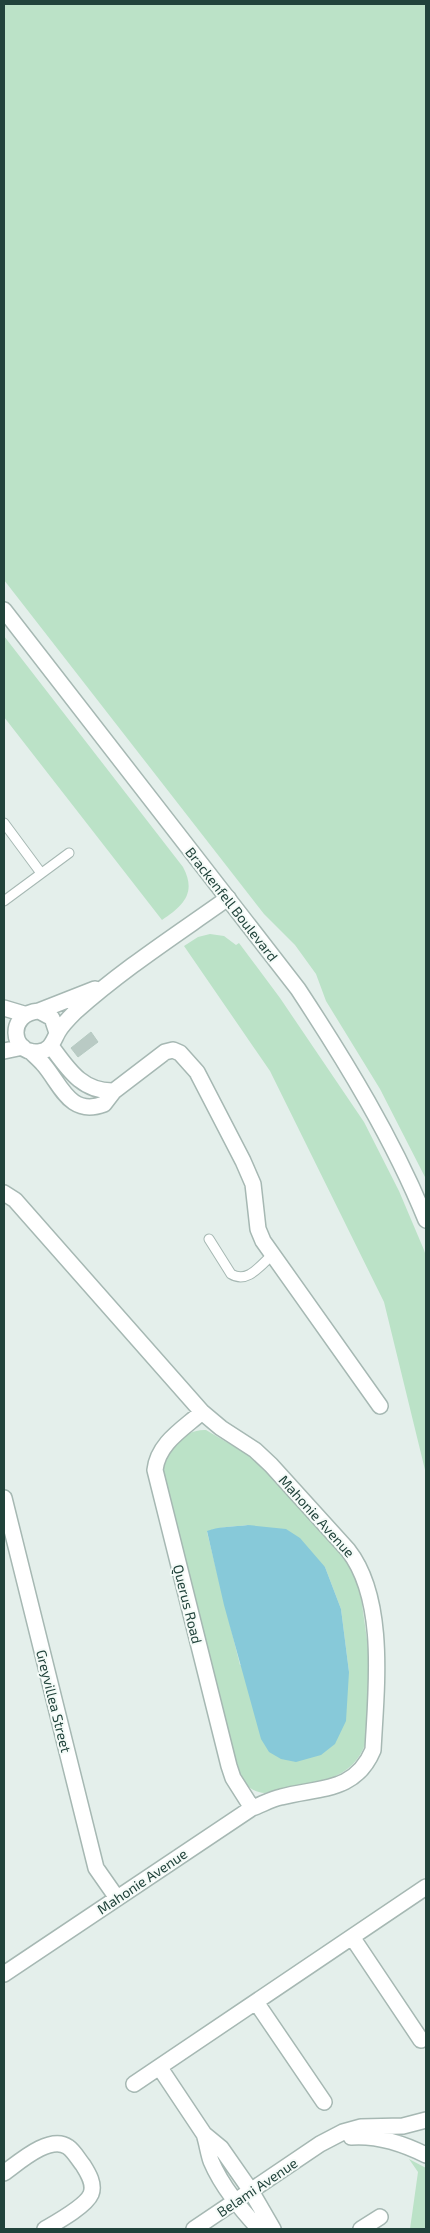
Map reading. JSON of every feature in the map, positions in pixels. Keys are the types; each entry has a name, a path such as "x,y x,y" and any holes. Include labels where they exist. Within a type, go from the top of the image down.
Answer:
{"street":[{"name":"Brackenfell Boulevard","path":"4,610 298,989 339,1051 398,1159 426,1220"},
{"path":"17,1040 37,1052 54,1039 69,1018 108,983 228,898"},
{"path":"4,1051 17,1040 19,1021 32,1012 59,1004 108,983"},
{"path":"4,1008 32,1012 52,1018 54,1039 72,1074 83,1083 98,1090 114,1091"},
{"path":"4,1017 17,1040 44,1065 68,1098 74,1103 89,1107 100,1105 108,1100 114,1091 165,1052 173,1050 182,1056 197,1072 253,1184 258,1229 272,1256 380,1406"},
{"name":"Mahonie Avenue","path":"4,1193 15,1200 202,1412 221,1428 255,1450 284,1479 357,1562 365,1578 370,1597 377,1660 373,1750 368,1762 359,1773 340,1784 312,1792 281,1797 252,1808 4,1974"},
{"name":"Querus Road","path":"202,1412 161,1449 156,1461 155,1470 229,1766 233,1778 252,1808"},
{"name":"Greyvillea Street","path":"4,1498 96,1868 117,1898"},
{"path":"134,2084 426,1887"},
{"path":"352,1937 420,2040"},
{"path":"256,2002 324,2102"},
{"path":"160,2068 204,2134 221,2148 251,2191 273,2229"},
{"name":"Belami Avenue","path":"194,2229 320,2144 343,2132 361,2127 403,2126 426,2120"},
{"path":"204,2134 212,2161 235,2202 259,2229"},
{"name":"Belami Avenue","path":"320,2144 365,2136 393,2141 426,2154"},
{"path":"4,2173 41,2147 60,2143 68,2146 75,2153 88,2172 92,2183 91,2194 84,2203 50,2228"},
{"path":"361,2229 380,2217"}],"lane":[{"path":"4,823 41,873"},
{"path":"4,901 69,853"},
{"path":"208,1240 231,1274 236,1277 248,1276 272,1256"}],"green space":[{"path":"4,4 426,4 426,1179 380,1089 326,1001 316,974 295,945 264,914 4,580"},
{"path":"4,636 183,867 189,884 186,898 182,904 162,920 4,717"},
{"path":"210,934 224,936 236,945 239,943 280,998 364,1122 399,1191 424,1250 426,1256 426,1474 384,1302 270,1071 184,946 198,937"},
{"path":"206,1430 262,1465 342,1554 359,1583 370,1661 368,1736 355,1762 331,1778 265,1793 253,1790 248,1786 237,1767 162,1468 178,1442 190,1433","holes":["248,1525 325,1567 341,1609 349,1672 240,1665 207,1532"]},
{"path":"409,2159 426,2168 426,2229 410,2229 418,2172"}],"water":[{"path":"248,1525 286,1529 300,1538 325,1567 341,1609 349,1672 346,1721 335,1744 321,1755 296,1762 281,1759 269,1752 261,1739 224,1605 207,1531 222,1527"}],"building":[{"path":"91,1032 98,1042 78,1057 71,1048"}]}
